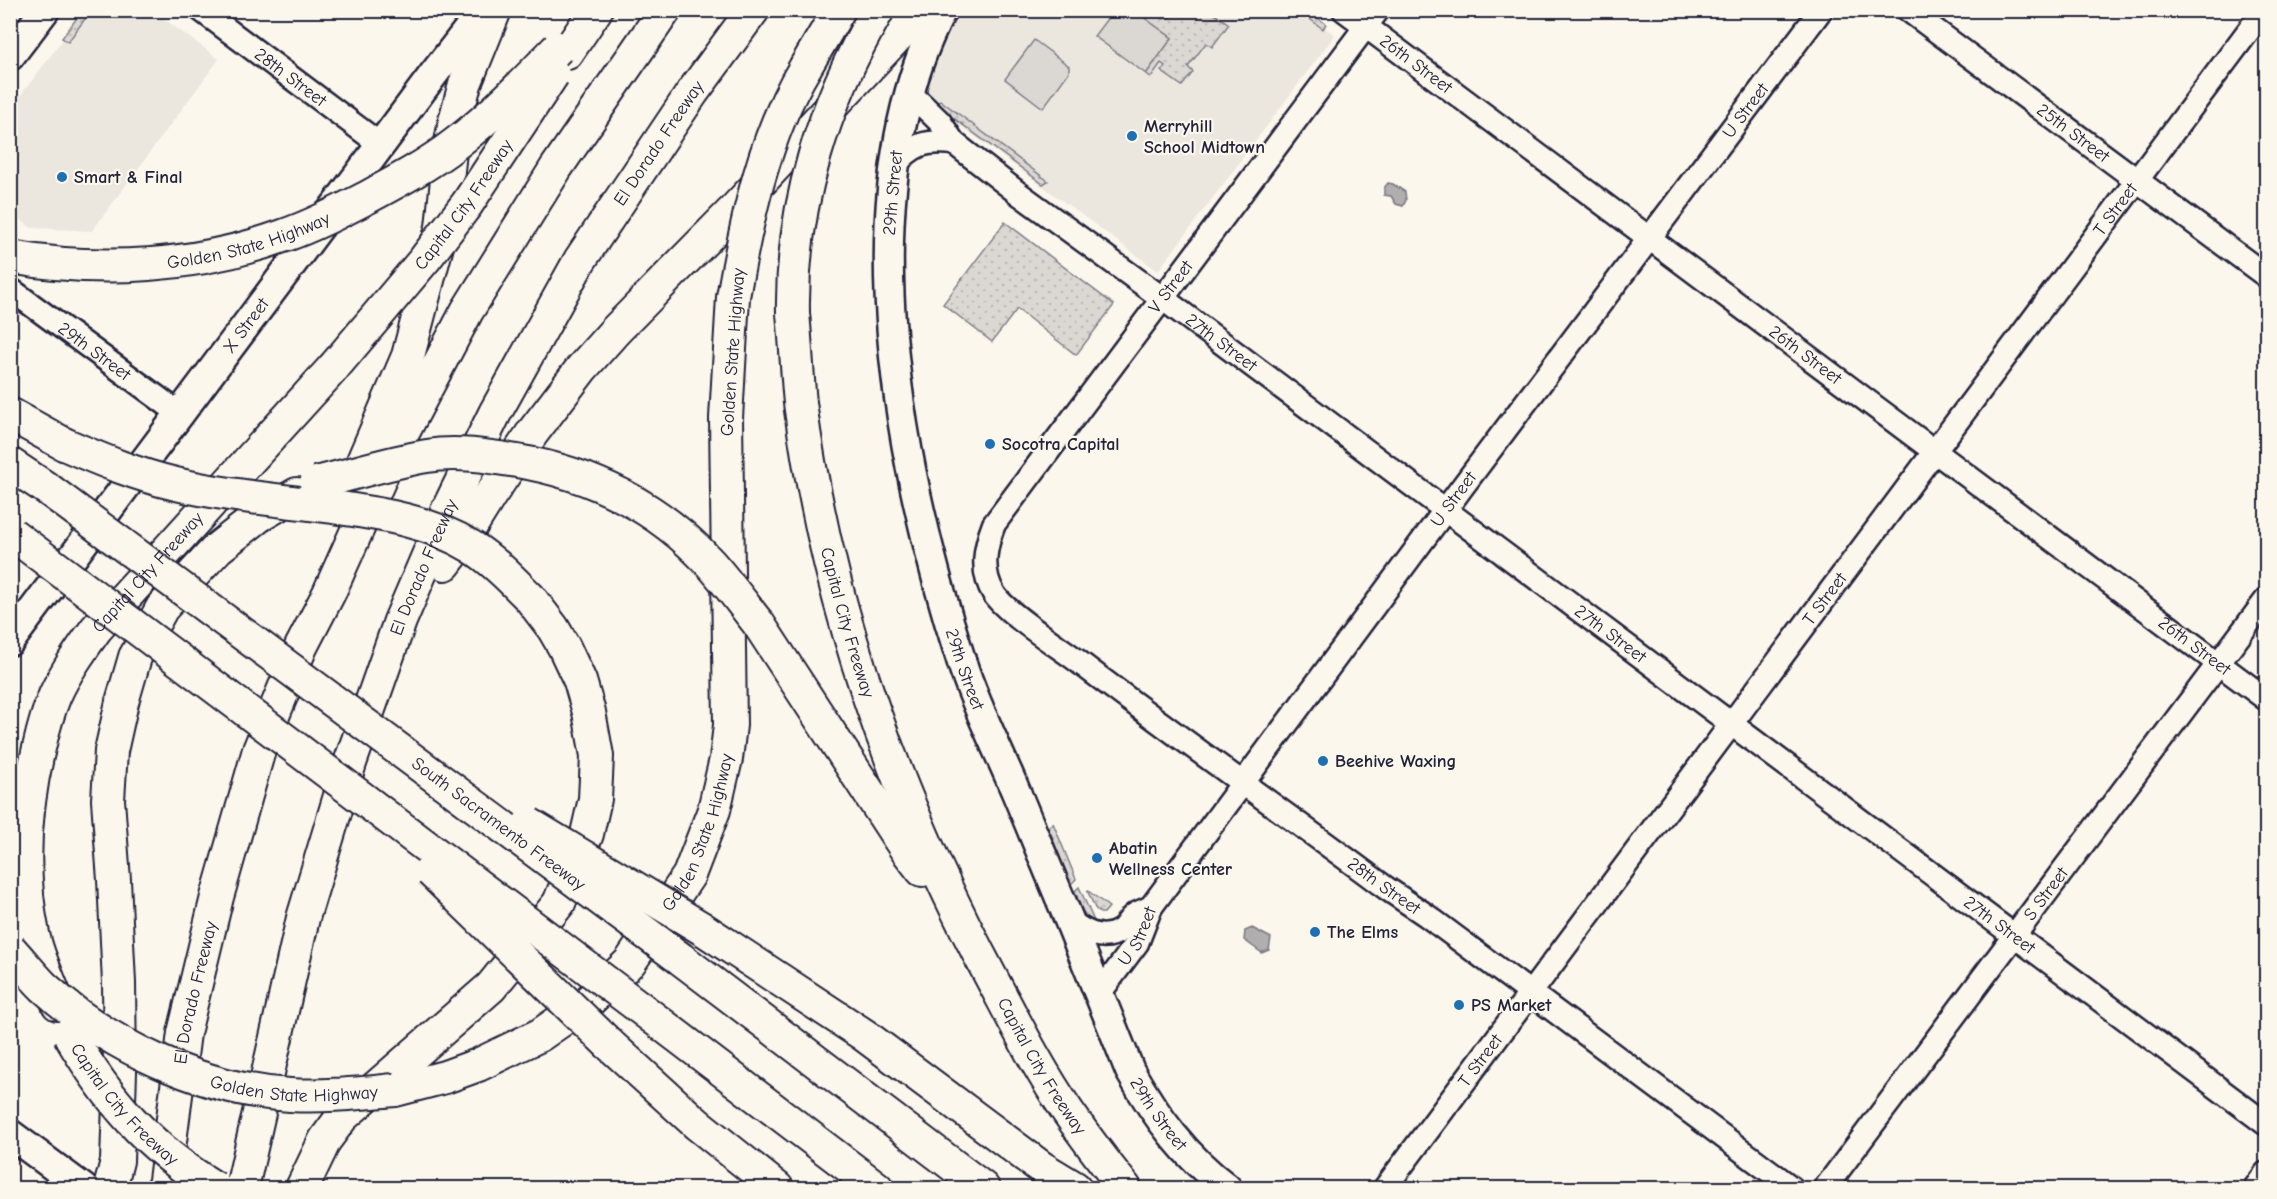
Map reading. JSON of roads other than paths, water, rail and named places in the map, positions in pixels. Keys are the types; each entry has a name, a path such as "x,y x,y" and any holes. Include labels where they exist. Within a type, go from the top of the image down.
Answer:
{"highway":[{"path":"302,647 360,468 408,356 442,227 455,121 465,84 495,10"},
{"name":"Golden State Highway","path":"10,257 66,265 154,264 242,249 284,236 325,219 390,186 454,145 562,51 591,10"},
{"name":"Capital City Freeway","path":"215,1188 175,1162 124,1114 104,1090 69,1034 34,937 26,890 24,842 27,810 46,721 55,696 73,661 96,629 334,367 425,259 467,204 562,51 596,10"},
{"name":"El Dorado Freeway","path":"164,1188 184,1033 217,897 259,750 302,647 329,593 388,461 466,311 555,168 665,10"},
{"name":"El Dorado Freeway","path":"242,1188 303,918 350,763 400,621 448,508 489,423 580,260 692,93 753,10"},
{"name":"Golden State Highway","path":"10,949 43,986 80,1017 120,1041 186,1072 221,1084 289,1095 321,1096 395,1090 445,1077 499,1056 540,1035 589,1001 630,962 689,875 714,810 726,759 730,725 726,418 733,297 746,225 769,147 794,85 839,10"},
{"name":"Capital City Freeway","path":"878,10 838,88 817,147 801,210 797,240 793,289 800,402 817,503 841,606 878,726 921,837 959,918 1036,1060 1067,1111 1125,1188"},
{"path":"400,621 458,547 533,432 582,368 922,10"},
{"path":"10,414 64,444 121,468 176,484 388,515 428,526 471,547 504,572 530,598 553,628 580,681 589,712 597,756 595,799 587,834 559,903 491,987 342,1117 325,1140 302,1188"},
{"path":"110,1188 117,1161 120,1072 117,937 108,800 111,751 135,657 162,609 218,548 259,516 316,483 428,455 493,456 558,469 589,479 654,514 678,532 710,563 758,623 905,848 959,918"},
{"name":"South Sacramento Freeway","path":"10,464 364,723 983,1188"},
{"path":"11,533 877,1188"},
{"path":"364,723 703,929 864,1035 1042,1168 1075,1188"},
{"path":"334,777 609,1044 697,1124 777,1188"}],"main road":[{"path":"13,44 45,10"},
{"name":"X Street","path":"10,641 483,10"},
{"name":"29th Street","path":"942,10 921,53 898,135 893,167 889,238 895,360 909,461 921,517 963,666 1130,1071 1166,1129 1204,1171 1227,1188"},
{"path":"10,1134 83,1188"}],"street":[{"name":"28th Street","path":"201,10 381,145"},
{"name":"26th Street","path":"1344,10 1372,19 1649,239 2266,699"},
{"name":"U Street","path":"1099,994 1137,944 1151,907 1445,510 1821,10"},
{"name":"25th Street","path":"1908,10 2266,276"},
{"name":"T Street","path":"1385,1188 2264,10"},
{"name":"V Street","path":"987,573 986,549 994,524 1372,19"},
{"name":"27th Street","path":"909,93 940,122 954,143 1033,204 1162,298 2266,1124"},
{"path":"893,167 906,152 915,147 934,141 954,143"},
{"name":"29th Street","path":"10,289 180,414"},
{"name":"28th Street","path":"987,573 995,595 1006,606 1792,1188"},
{"name":"S Street","path":"1825,1188 2016,937 2266,600"},
{"path":"1068,920 1080,930 1102,935 1115,933 1133,916 1151,907"},
{"path":"2255,1188 2266,1173"}],"water":[{"path":"1388,183 1405,192 1406,200 1403,206 1396,204 1391,196 1384,195 1384,188"},
{"path":"1252,928 1271,938 1269,950 1262,953 1244,940 1245,931"}],"place":[{"name":"Merryhill School Midtown","path":"1132,136"},
{"name":"Smart & Final","path":"62,177"},
{"name":"Socotra Capital","path":"990,444"},
{"name":"Beehive Waxing","path":"1323,761"},
{"name":"Abatin Wellness Center","path":"1097,858"},
{"name":"The Elms","path":"1315,932"},
{"name":"PS Market","path":"1459,1005"}]}
